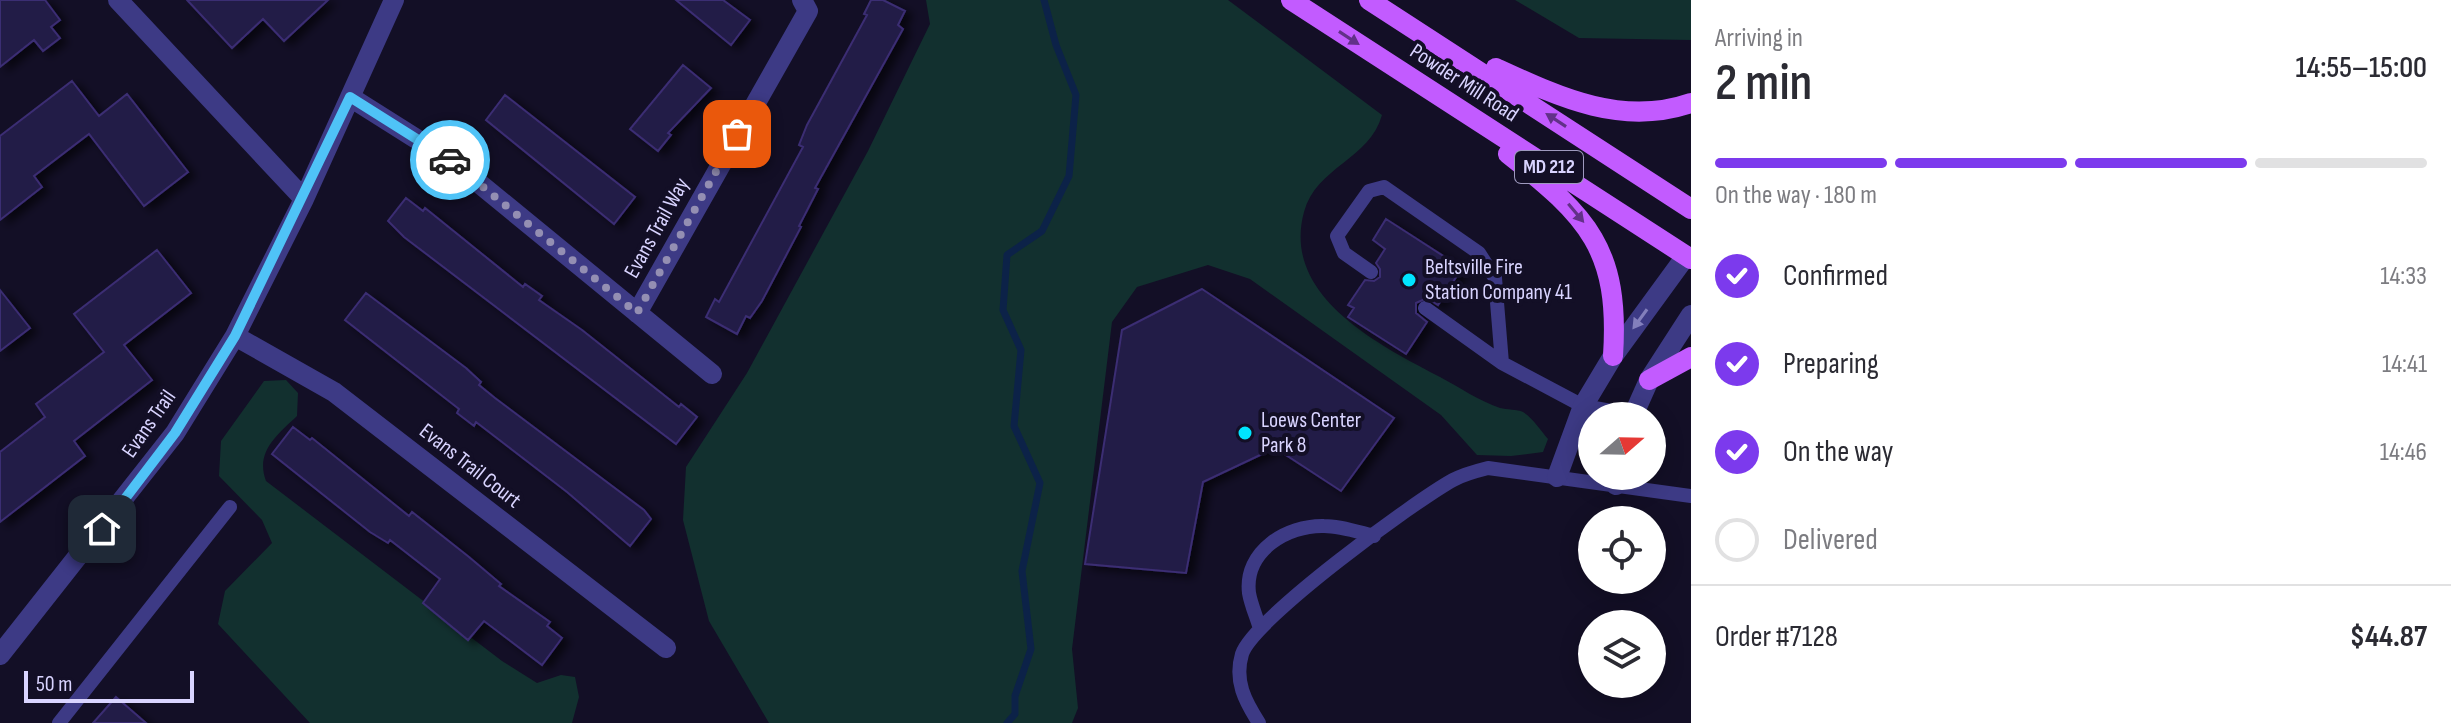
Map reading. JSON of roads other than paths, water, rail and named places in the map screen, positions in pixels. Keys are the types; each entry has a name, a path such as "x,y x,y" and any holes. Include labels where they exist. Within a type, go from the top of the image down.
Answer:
{"main road":[{"name":"Powder Mill Road","path":"1291,0 1689,257"},
{"name":"Powder Mill Road","path":"1369,0 1691,209"},
{"path":"1433,39 1555,95 1595,108 1642,113 1671,110 1691,103"},
{"path":"1407,75 1564,198 1588,226 1602,255 1616,311 1613,356"},
{"path":"1649,380 1691,357"}],"street":[{"path":"118,0 304,199"},
{"name":"Evans Trail","path":"0,655 175,433 235,336 304,199 394,0"},
{"name":"Evans Trail Way","path":"637,313 808,11 802,0"},
{"path":"350,97 453,162 712,374"},
{"path":"1585,402 1613,356 1689,257"},
{"path":"1640,402 1649,380 1691,315"},
{"name":"Evans Trail Court","path":"235,336 334,392 666,648"},
{"path":"1557,477 1578,420"}],"lane":[{"path":"1371,272 1344,253 1337,236 1369,191 1384,187 1479,253 1495,278 1502,363"},
{"path":"1425,308 1502,363 1578,403"},
{"path":"1259,723 1246,702 1239,670 1243,651 1260,629 1374,536 1434,492 1475,471 1488,468 1578,478"},
{"path":"1663,490 1691,496"},
{"path":"59,723 230,507"},
{"path":"1260,629 1249,594 1249,579 1255,560 1267,545 1292,532 1317,526 1374,536"}],"waterway":[{"path":"1007,723 1015,714 1015,696 1031,649 1022,571 1040,483 1014,426 1021,350 1003,310 1007,255 1042,231 1069,176 1076,95 1056,45 1044,0"}],"place":[{"name":"Beltsville Fire Station Company 41","path":"1409,280"},
{"name":"Loews Center Park 8","path":"1245,433"}]}
